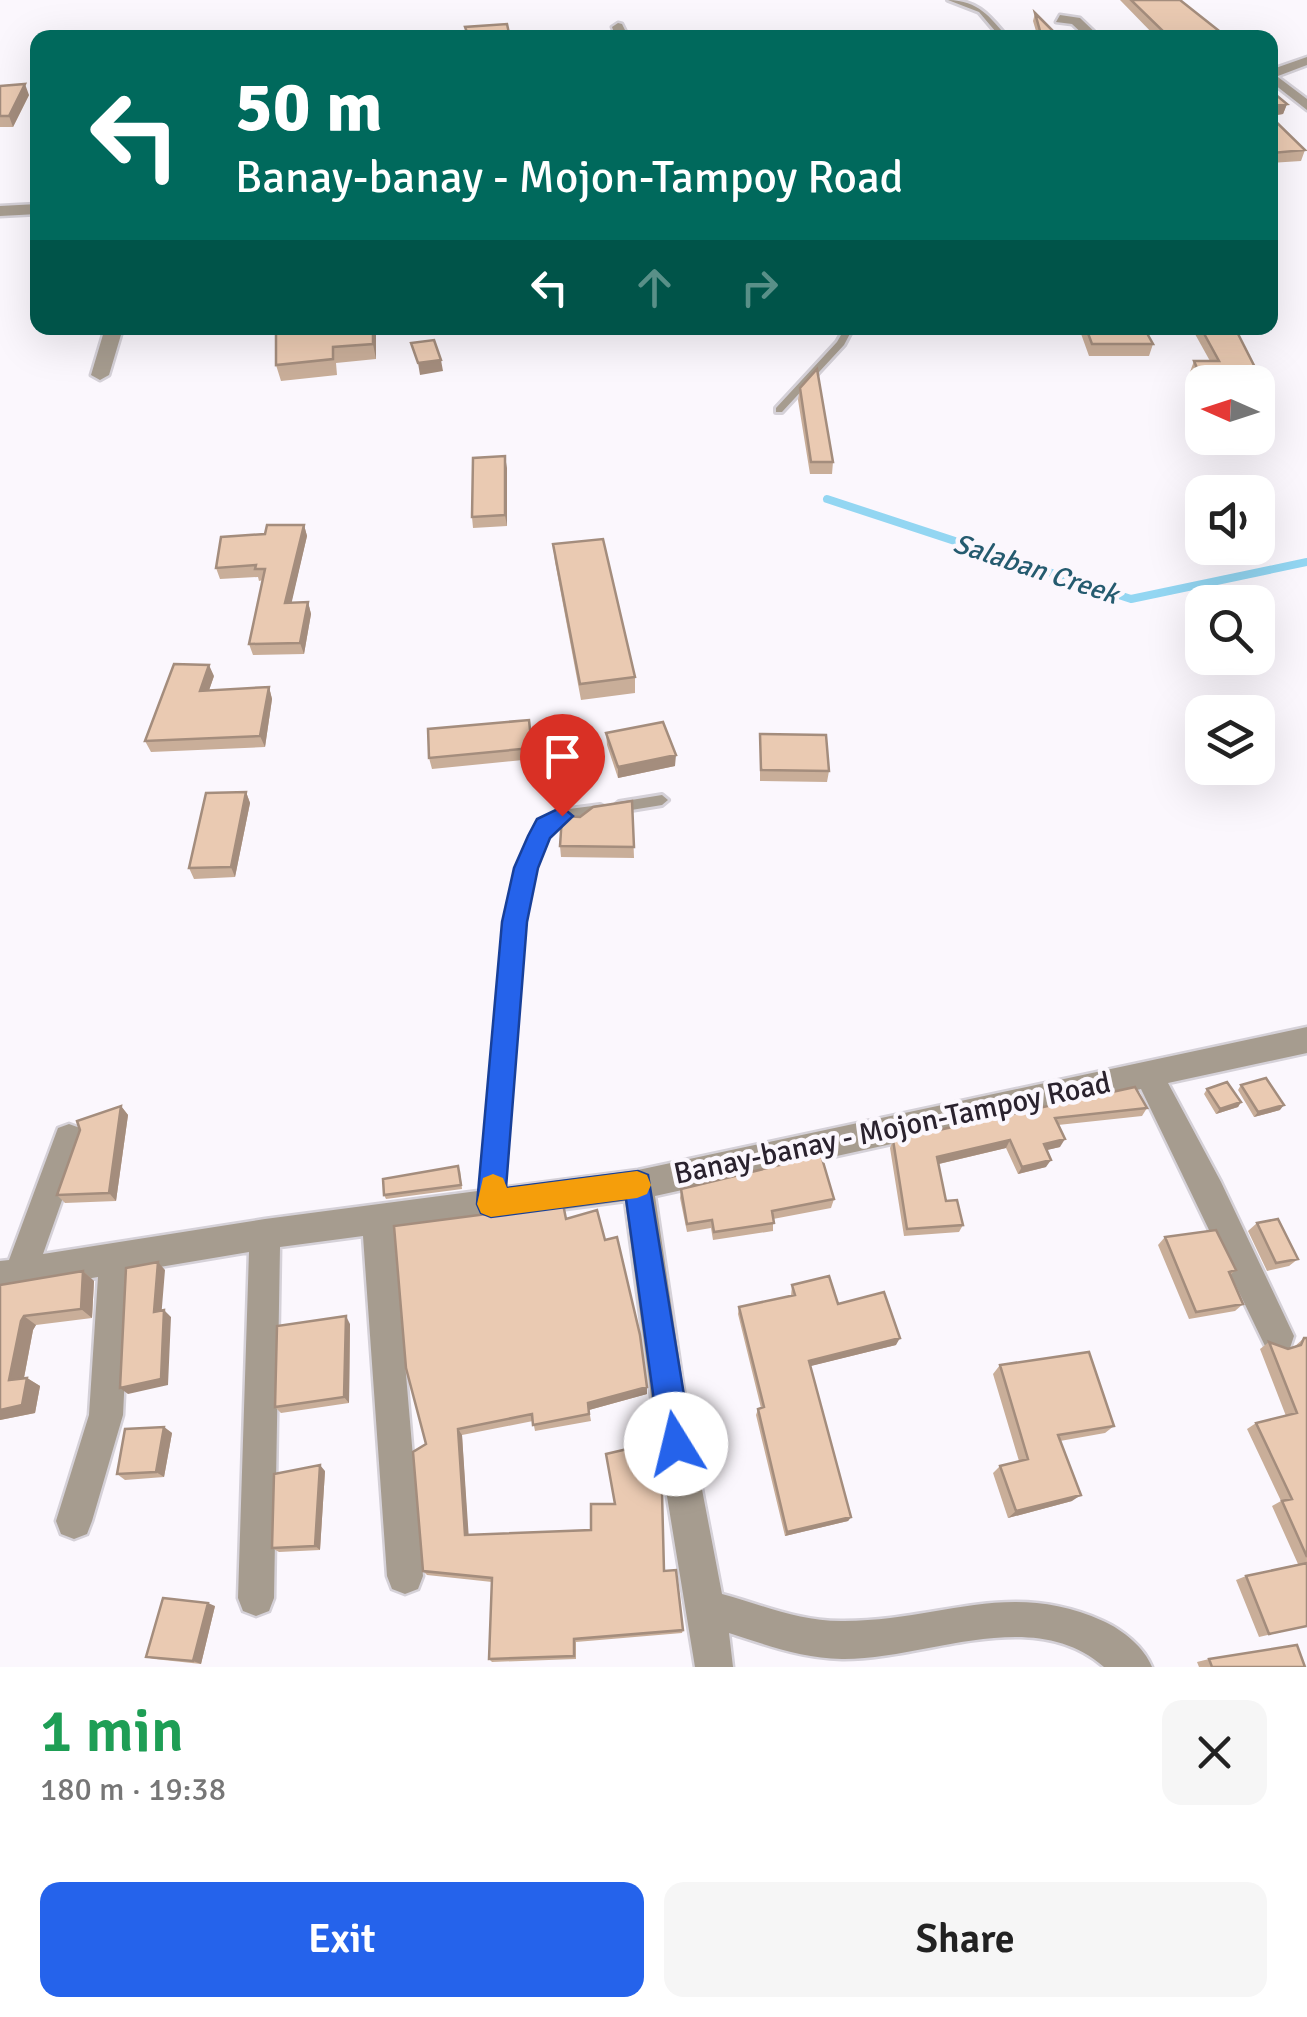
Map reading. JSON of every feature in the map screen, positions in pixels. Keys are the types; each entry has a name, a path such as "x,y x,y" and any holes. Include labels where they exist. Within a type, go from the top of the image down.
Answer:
{"street":[{"path":"1060,19 1076,21 1086,30"},
{"path":"1278,72 1307,62"},
{"path":"1278,81 1307,105"},
{"path":"0,211 30,209"},
{"path":"100,375 112,335"},
{"name":"Banay-banay - Mojon-Tampoy Road","path":"10,1276 265,1234 638,1184 1307,1040"},
{"path":"1147,1072 1210,1192 1278,1336"},
{"path":"10,1276 69,1138"},
{"path":"638,1184 670,1411 714,1667"},
{"path":"378,1219 405,1576"},
{"path":"256,1598 265,1234"},
{"path":"74,1520 106,1415 115,1259"},
{"path":"707,1610 724,1612 777,1632 842,1640 911,1636 1037,1616 1068,1621 1099,1635 1133,1667"}],"lane":[{"path":"950,0 981,11 998,30"},
{"path":"778,410 846,335"},
{"path":"491,1204 514,922 526,868 539,836 545,825 562,816 662,800"}],"building":[{"path":"1131,0 1180,0 1218,30 1162,30"},
{"path":"1035,13 1052,30 1040,30"},
{"path":"507,24 508,30 466,30 465,27"},
{"path":"25,84 9,116 0,116 0,86"},
{"path":"1278,124 1305,150 1278,152"},
{"path":"276,335 373,335 373,344 333,347 333,359 276,365"},
{"path":"1089,335 1148,335 1153,344 1092,344"},
{"path":"1205,335 1239,335 1254,365 1196,365 1194,361 1219,361"},
{"path":"434,340 441,360 418,363 411,343"},
{"path":"817,369 833,462 811,462 800,388"},
{"path":"505,456 505,515 472,517 473,458"},
{"path":"267,525 304,525 285,603 308,602 300,643 249,644 265,569 255,569 256,565 216,568 221,537 265,534"},
{"path":"603,539 635,677 580,684 553,544"},
{"path":"174,664 209,665 200,691 269,687 260,736 145,741"},
{"path":"529,720 532,748 429,758 428,729"},
{"path":"663,722 676,755 618,767 606,733"},
{"path":"760,734 826,735 829,771 761,770"},
{"path":"246,792 231,867 189,868 206,793"},
{"path":"632,801 634,847 560,846 562,816 580,817 593,807"},
{"path":"1266,1078 1284,1105 1258,1112 1241,1085"},
{"path":"1227,1082 1241,1102 1220,1109 1207,1089"},
{"path":"1135,1087 1147,1108 1055,1118 1065,1139 1044,1144 1051,1160 1022,1167 1010,1140 937,1157 946,1201 957,1200 963,1225 907,1229 893,1140"},
{"path":"121,1106 109,1193 57,1195 80,1130 77,1121"},
{"path":"821,1155 834,1199 772,1211 774,1223 714,1232 712,1220 687,1224 681,1189"},
{"path":"458,1166 461,1185 384,1195 383,1179"},
{"path":"563,1204 566,1219 597,1210 605,1240 617,1237 640,1335 647,1387 588,1403 589,1414 533,1425 532,1414 458,1429 465,1535 591,1530 591,1504 615,1504 606,1454 653,1443 662,1493 664,1571 676,1570 683,1630 574,1639 574,1656 489,1659 492,1578 423,1571 413,1452 426,1444 406,1368 394,1226"},
{"path":"1278,1219 1298,1259 1276,1263 1257,1223"},
{"path":"1216,1230 1236,1270 1229,1272 1243,1304 1196,1312 1165,1237"},
{"path":"158,1262 154,1312 164,1310 161,1379 120,1388 126,1268"},
{"path":"83,1271 81,1309 24,1316 21,1321 9,1380 27,1378 22,1405 0,1410 0,1285"},
{"path":"829,1276 838,1304 884,1292 900,1338 809,1361 851,1517 787,1532 758,1409 764,1407 739,1307 795,1295 792,1285"},
{"path":"346,1316 344,1397 275,1407 277,1326"},
{"path":"1304,1338 1307,1557 1282,1501 1292,1499 1256,1423 1297,1413 1269,1342 1288,1349 1301,1345"},
{"path":"1089,1352 1114,1426 1058,1435 1081,1495 1016,1511 1000,1466 1028,1459 1000,1365"},
{"path":"164,1427 156,1472 117,1474 125,1429"},
{"path":"320,1465 315,1546 272,1548 274,1474"},
{"path":"1307,1563 1307,1626 1269,1634 1246,1576"},
{"path":"163,1598 208,1603 193,1661 146,1657"},
{"path":"1297,1645 1305,1667 1212,1667 1209,1659"}],"waterway":[{"name":"Salaban Creek","path":"827,499 1131,599 1307,562"}],"slow traffic":[{"path":"493,1188 491,1204 637,1185"}],"route":[{"path":"562,816 545,825 539,836 526,868 514,922 491,1204 638,1184 676,1444"}]}
